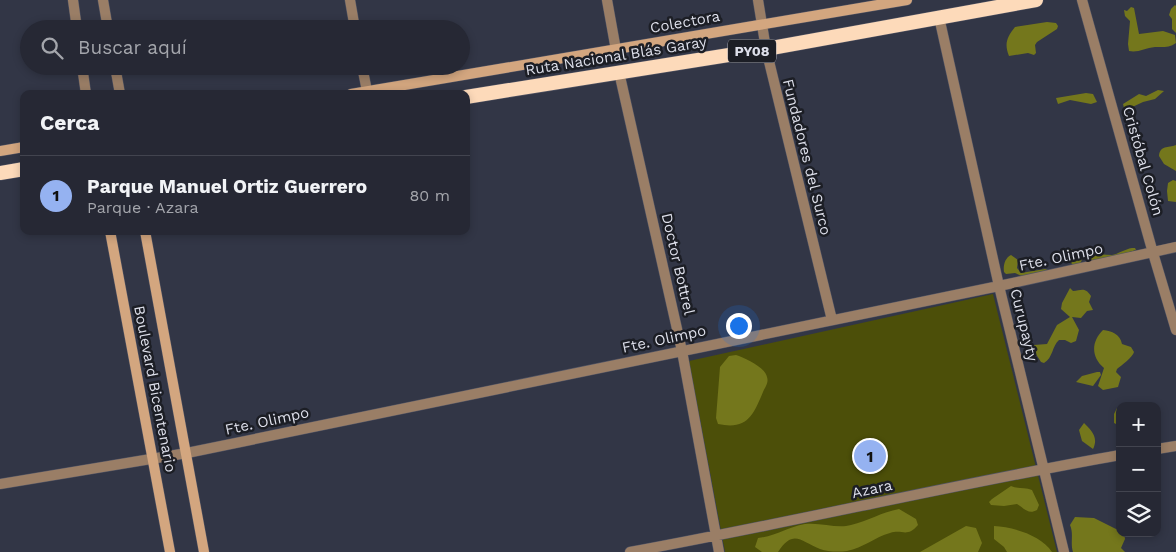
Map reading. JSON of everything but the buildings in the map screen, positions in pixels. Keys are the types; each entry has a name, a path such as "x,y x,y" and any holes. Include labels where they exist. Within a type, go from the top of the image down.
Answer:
{"highway":[{"name":"Ruta Nacional Blás Garay","path":"470,96 766,49 1036,0"},
{"path":"0,173 20,170"}],"main road":[{"name":"Colectora","path":"470,74 907,0"},
{"name":"Colectora","path":"373,90 464,75"},
{"path":"0,151 20,148"},
{"name":"Boulevard Bicentenario","path":"111,235 170,552"},
{"name":"Boulevard Bicentenario","path":"146,235 204,552"}],"street":[{"path":"73,0 76,20"},
{"path":"103,0 106,20"},
{"path":"350,0 353,20"},
{"path":"607,0 616,50"},
{"name":"Fundadores del Surco","path":"758,0 766,49 832,320"},
{"name":"Cristóbal Colón","path":"1082,0 1176,330"},
{"name":"Curupayty","path":"939,17 999,286 1064,552"},
{"name":"Doctor Bottrel","path":"620,72 682,351 719,552"},
{"path":"83,75 85,90"},
{"path":"117,75 119,90"},
{"path":"364,75 367,90"},
{"name":"Fte. Olimpo","path":"0,484 187,453 999,286 1176,247"},
{"path":"1161,448 1176,446"},
{"name":"Azara","path":"630,552 1044,469 1116,457"}],"shaded area":[{"path":"1175,5 1176,33 1172,29 1172,19 1169,15"},
{"path":"1131,7 1134,8 1139,34 1163,31 1175,35 1176,43 1168,46 1129,51 1130,21 1125,16 1124,10 1127,11"},
{"path":"1047,22 1056,23 1057,29 1037,42 1034,55 1028,53 1009,56 1007,41 1015,27"},
{"path":"1158,90 1164,91 1155,99 1126,110 1124,108 1123,104 1139,94 1146,96"},
{"path":"1086,93 1093,94 1097,102 1091,104 1070,100 1058,104 1056,98"},
{"path":"1176,145 1176,171 1164,164 1159,156 1163,148"},
{"path":"1173,180 1176,181 1176,202 1168,201 1168,183"},
{"path":"1132,248 1136,250 1092,263 1090,260 1098,255 1117,254"},
{"path":"1070,249 1079,252 1083,256 1080,265 1075,266 1067,260 1066,251"},
{"path":"1011,255 1018,260 1017,268 1021,273 1048,270 1024,277 1015,273 1006,274 1004,272 1004,264"},
{"path":"1070,288 1073,291 1087,291 1091,296 1089,302 1093,310 1087,311 1081,318 1072,317 1079,330 1076,341 1071,343 1059,340 1047,361 1041,362 1032,348 1034,345 1047,344 1057,325 1070,317 1061,309"},
{"path":"993,294 1057,552 725,552 689,361"},
{"path":"1103,330 1115,334 1122,344 1131,347 1134,352 1117,369 1116,372 1121,377 1118,387 1103,390 1098,386 1104,368 1097,359 1094,349 1096,339"},
{"path":"736,355 759,366 767,377 767,383 756,408 748,419 736,425 718,424 716,418 720,367 729,356"},
{"path":"1100,372 1101,375 1093,386 1076,382 1082,376"},
{"path":"1116,410 1116,424 1114,423"},
{"path":"1084,423 1095,437 1093,449 1082,441 1079,430"},
{"path":"1011,486 1032,490 1039,505 1037,510 1031,512 1017,504 991,505 989,502 992,499"},
{"path":"899,509 916,519 918,525 914,529 908,532 894,532 885,535 853,550 841,552 826,551 798,539 789,540 778,552 762,552 755,547 758,538 799,525 846,526"},
{"path":"1075,517 1094,518 1116,529 1116,537 1125,537 1121,548 1125,552 1073,552 1070,525"},
{"path":"966,526 976,528 982,543 978,552 920,552"},
{"path":"994,526 1026,533 1041,541 1052,552 1007,552 994,539"}],"place":[{"name":"Parque Manuel Ortiz Guerrero","path":"870,456"}]}
